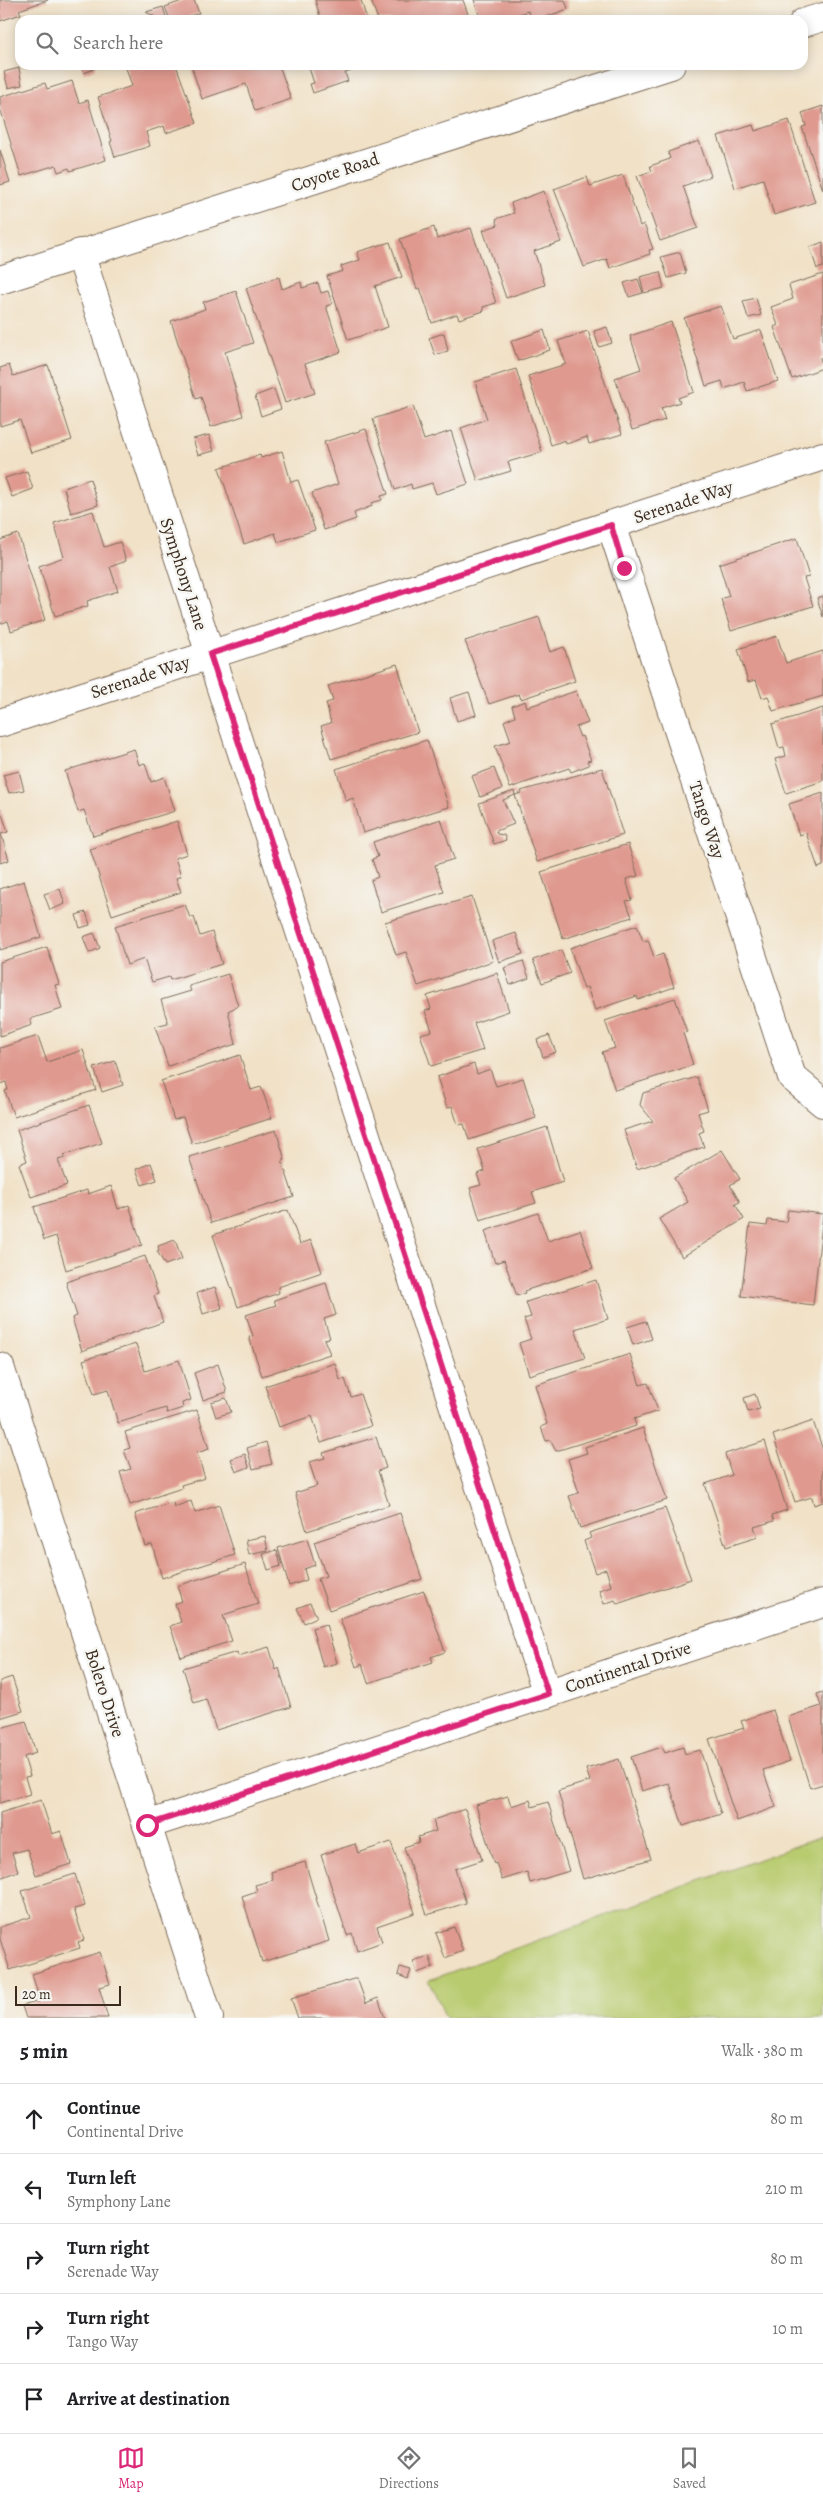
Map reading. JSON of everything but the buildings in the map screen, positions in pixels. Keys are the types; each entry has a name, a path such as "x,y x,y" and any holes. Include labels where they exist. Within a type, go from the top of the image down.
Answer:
{"street":[{"path":"808,22 823,17"},
{"name":"Coyote Road","path":"0,280 655,70"},
{"name":"Symphony Lane","path":"80,254 548,1694"},
{"name":"Serenade Way","path":"0,723 823,456"},
{"name":"Tango Way","path":"611,525 792,1077 823,1104"},
{"name":"Bolero Drive","path":"0,1367 209,2018"},
{"name":"Continental Drive","path":"147,1825 823,1603"}],"green space":[{"path":"823,1836 823,2018 446,2018 429,1980"}],"route":[{"path":"147,1825 548,1694 210,654 611,525 624,568"}]}
